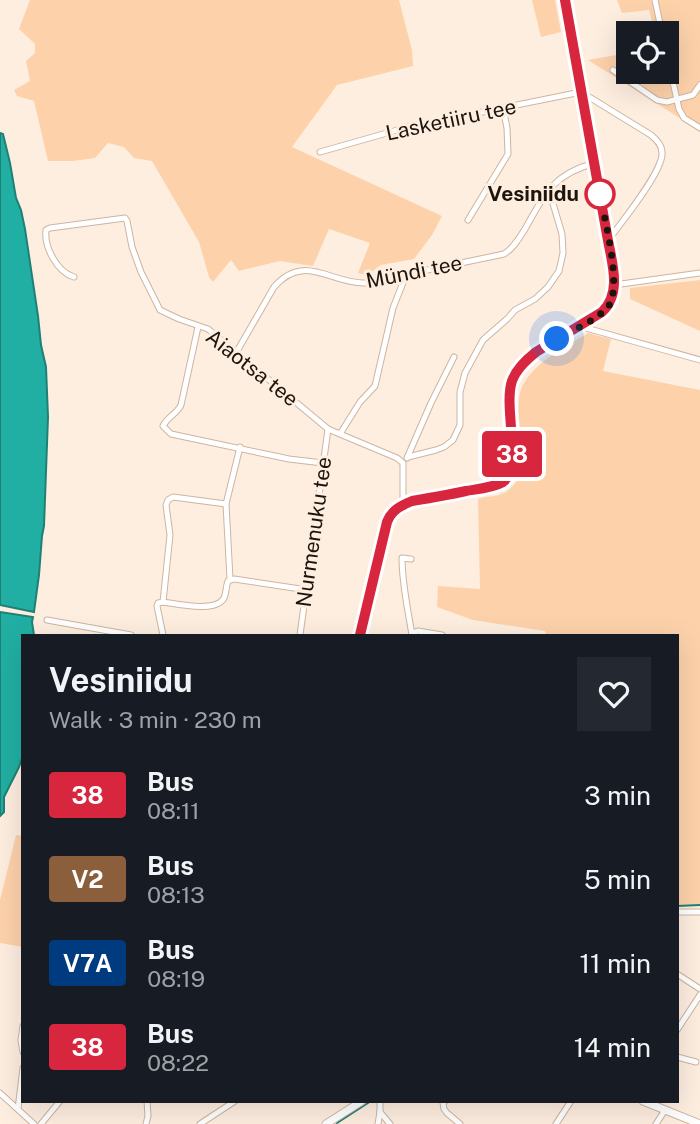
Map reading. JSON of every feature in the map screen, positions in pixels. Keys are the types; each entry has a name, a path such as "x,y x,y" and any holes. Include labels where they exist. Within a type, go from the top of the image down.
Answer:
{"street":[{"path":"360,634 387,522 392,513 412,501 487,488 506,479 513,464 508,394 512,379 528,359 608,307 614,292 595,163 565,0"},
{"path":"654,0 659,21"},
{"path":"613,71 657,100 667,102 693,95 700,85"},
{"path":"673,84 681,115 700,128"},
{"path":"582,92 651,135 662,151 660,166 613,234 607,235"},
{"name":"Lasketiiru tee","path":"320,152 408,127 582,92"},
{"path":"468,220 508,154 503,108"},
{"name":"Mündi tee","path":"236,353 280,280 304,270 365,283 498,256 508,252 517,242 549,190 565,174 595,163"},
{"path":"408,457 444,447 453,440 460,425 460,393 465,373 483,340 514,310 535,299 559,271 564,253 562,234 549,190"},
{"name":"Aiaotsa tee","path":"74,277 66,275 49,253 46,230 125,218 141,272 160,310 208,329 328,429 403,463"},
{"path":"614,285 700,273"},
{"path":"340,435 360,402 375,386 393,308 407,275"},
{"path":"579,326 700,360"},
{"path":"198,327 179,411 165,421 163,426 171,434 289,459 323,463"},
{"path":"402,505 403,463 454,357"},
{"name":"Nurmenuku tee","path":"300,634 328,429"},
{"path":"163,634 156,606 158,603 210,607 224,597 230,579 226,504 240,447"},
{"path":"163,602 170,535 166,505 168,500 173,497 226,504"},
{"path":"411,559 402,558 402,564 412,634 418,631 436,634"},
{"path":"230,579 307,590"},
{"path":"47,620 125,634"},
{"path":"679,912 700,912"},
{"path":"679,975 700,989"},
{"path":"679,1027 700,995"},
{"path":"679,1058 696,1062"},
{"path":"18,1109 21,1084"},
{"path":"0,1093 34,1124"},
{"path":"41,1124 58,1103"},
{"path":"146,1124 147,1103"},
{"path":"200,1124 232,1103"},
{"path":"326,1124 359,1103"},
{"path":"379,1124 380,1103"},
{"path":"443,1103 444,1109 460,1124"},
{"path":"556,1124 571,1103"},
{"path":"648,1103 700,1124"},
{"path":"656,1124 665,1110"},
{"path":"380,1112 390,1124"}],"shaded area":[{"path":"30,0 399,0 412,50 413,66 337,85 292,147 442,216 432,235 414,259 381,265 367,275 358,273 370,243 329,229 313,266 280,261 239,271 231,260 213,282 209,277 199,242 152,161 134,158 124,147 108,143 95,158 48,161 34,101 17,96 14,90 30,81 26,61 35,53 35,44 19,29"},
{"path":"532,0 555,0 561,32 541,37"},
{"path":"617,0 700,0 700,131 626,84 679,84 679,21 652,21 649,10 622,13"},
{"path":"616,55 616,78 588,60"},
{"path":"700,280 700,331 630,299 630,288"},
{"path":"588,333 611,339 603,371 700,390 700,905 679,905 679,634 546,634 545,631 473,620 437,607 438,586 480,589 478,499 504,493 515,484 522,459 519,399 522,387 534,370"},
{"path":"16,835 21,836 21,947 0,943 0,900"}],"water":[{"path":"0,133 3,134 25,229 46,367 48,417 44,526 34,612 0,605"},
{"path":"0,612 33,617 34,634 21,634 21,761 4,797 4,812 0,816"}],"waterway":[{"path":"403,508 429,503"},
{"path":"386,544 391,523 399,511"},
{"path":"366,634 385,549"},
{"path":"679,906 700,905"},
{"path":"337,1123 368,1103"}],"bus line":[{"name":"38","path":"360,634 387,522 392,513 412,501 487,488 506,479 513,464 508,394 516,372 536,352 602,312 608,307 614,292 607,235 565,0"}],"place":[{"name":"Vesiniidu","path":"600,194"}],"route":[{"path":"557,339 602,312 608,307 614,292 600,194"}]}
